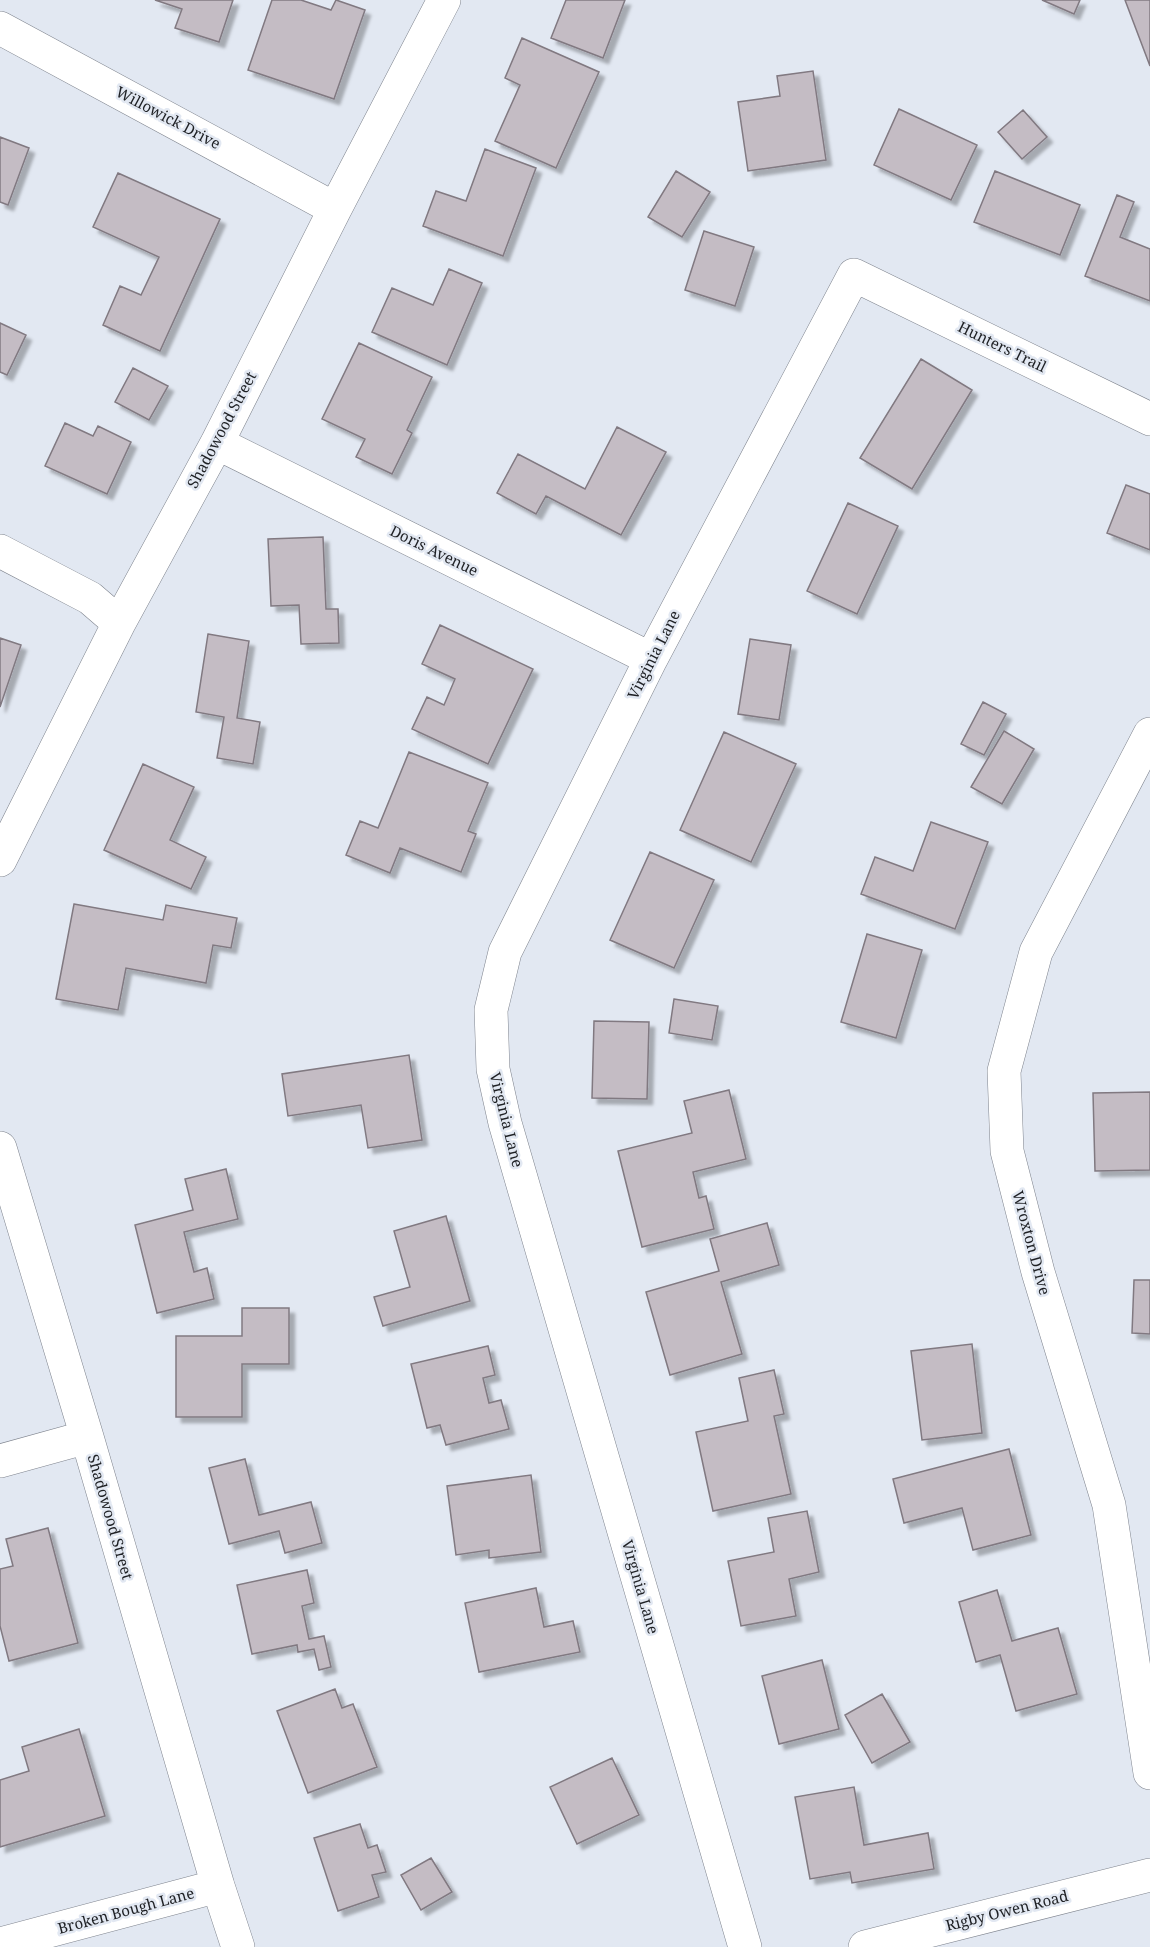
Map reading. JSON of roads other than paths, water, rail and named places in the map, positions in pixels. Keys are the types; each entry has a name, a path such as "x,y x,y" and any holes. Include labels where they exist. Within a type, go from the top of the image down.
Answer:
{"street":[{"name":"Shadowood Street","path":"0,860 119,623 217,443 444,0"},
{"name":"Willowick Drive","path":"0,28 335,209"},
{"name":"Hunters Trail","path":"854,275 1150,419"},
{"name":"Virginia Lane","path":"745,1947 508,1135 493,1069 491,1010 505,952 651,659 854,275"},
{"name":"Doris Avenue","path":"217,443 651,659"},
{"path":"0,551 90,598 119,623"},
{"name":"Wroxton Drive","path":"1150,734 1036,952 1004,1071 1007,1151 1038,1272 1109,1505 1150,1773"},
{"name":"Shadowood Street","path":"0,1149 238,1947"},
{"path":"0,1461 87,1437"},
{"name":"Rigby Owen Road","path":"865,1947 1150,1875"},
{"name":"Broken Bough Lane","path":"0,1944 218,1886"}]}
